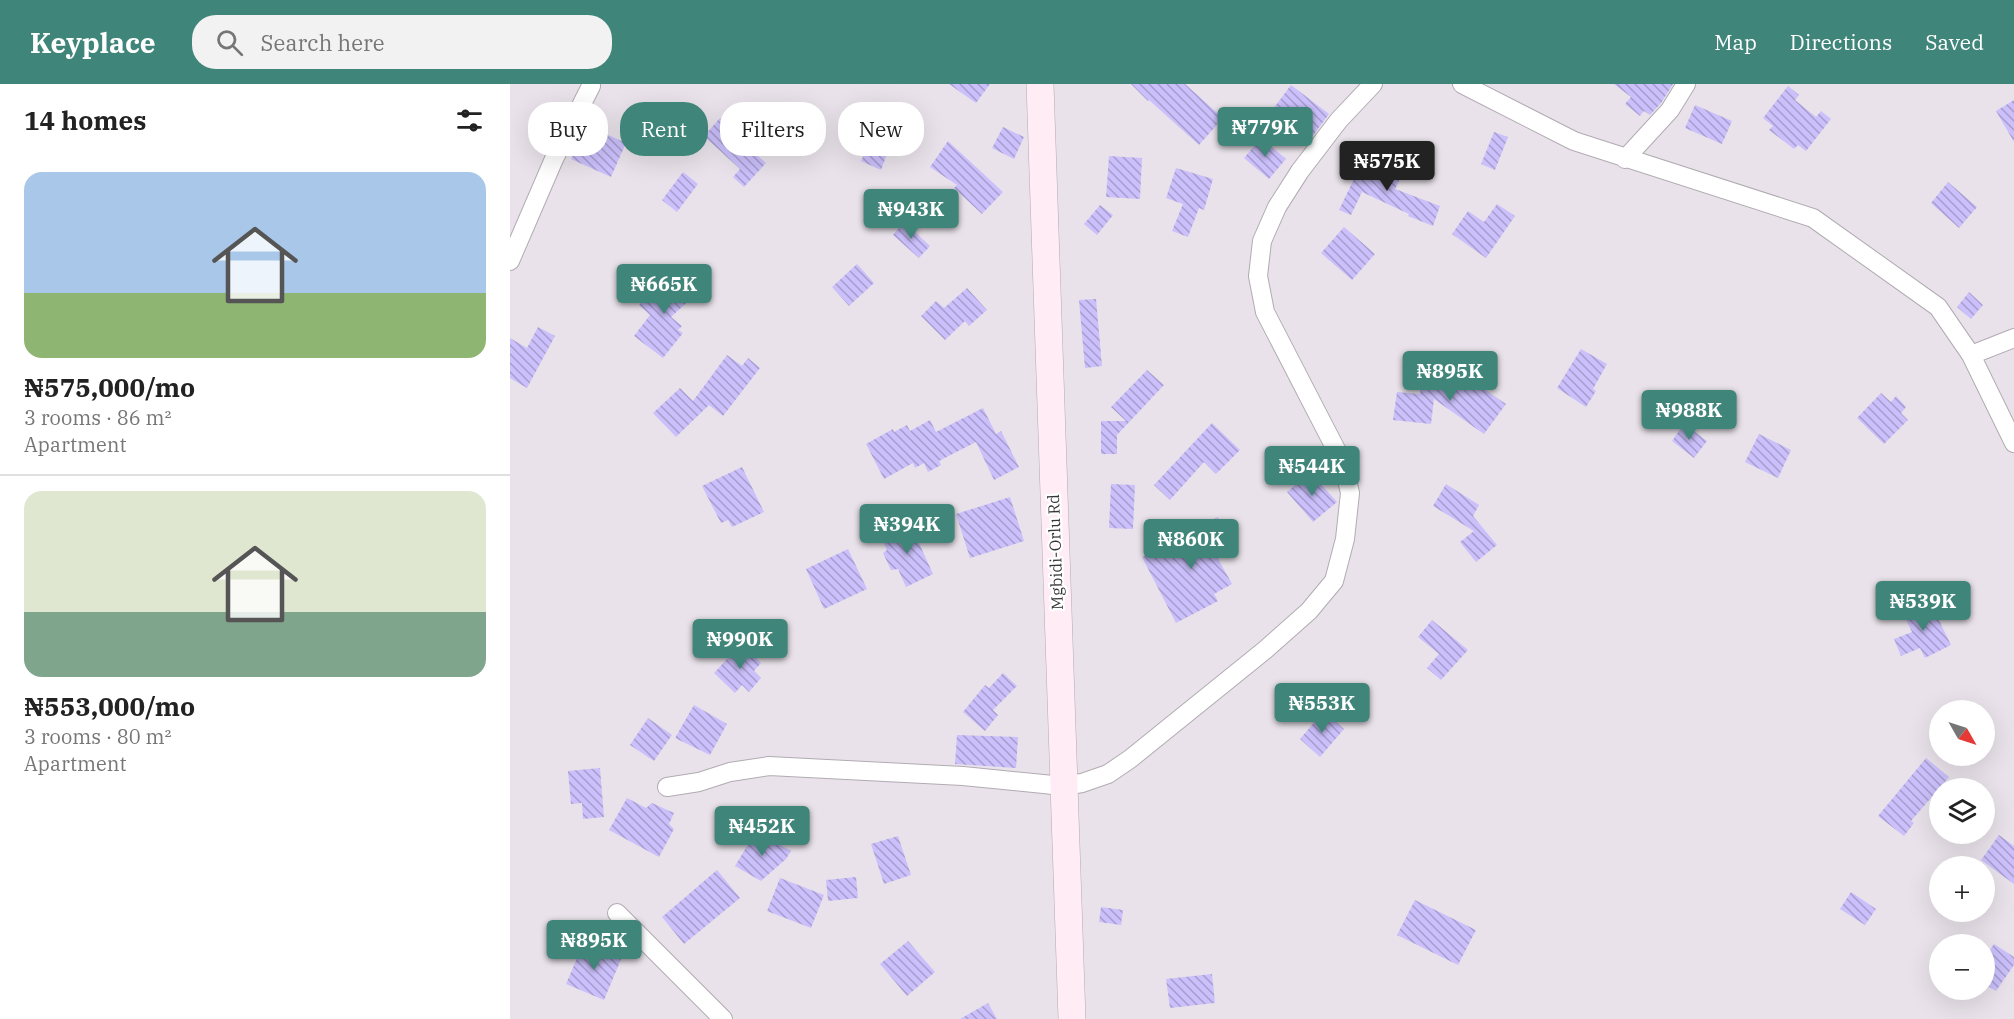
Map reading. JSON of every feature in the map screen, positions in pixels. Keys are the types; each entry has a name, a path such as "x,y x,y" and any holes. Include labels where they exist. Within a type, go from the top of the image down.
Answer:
{"main road":[{"name":"Mgbidi-Orlu Rd","path":"1040,84 1072,1019"}],"street":[{"path":"510,261 589,84"},
{"path":"667,787 699,782 730,772 769,766 963,776 1063,786 1082,783 1108,774 1130,759 1309,611 1334,581 1345,539 1350,493 1343,463 1265,312 1258,276 1262,241 1278,207 1300,171 1332,129 1373,84"},
{"path":"1462,84 1574,141 1813,218 1938,307 1971,355 2014,443"},
{"path":"1625,159 1670,110 1686,84"},
{"path":"1971,355 2014,338"},
{"path":"617,913 723,1019"}],"building":[{"path":"949,84 990,84 976,103"},
{"path":"1131,84 1185,84 1223,118 1199,145"},
{"path":"1614,84 1673,84 1650,115 1644,111 1640,116 1625,104 1631,97"},
{"path":"1291,85 1329,114 1308,142 1270,113"},
{"path":"1788,86 1799,95 1795,100 1816,117 1821,111 1831,119 1806,151 1798,145 1794,149 1769,130 1773,126 1763,118"},
{"path":"2014,100 2014,142 1996,111"},
{"path":"1695,105 1732,121 1722,144 1685,128"},
{"path":"720,118 720,151 708,140 708,132"},
{"path":"1003,127 1024,137 1014,159 992,148"},
{"path":"1494,132 1508,137 1495,170 1481,164"},
{"path":"608,135 620,140 620,156 611,177 571,159 572,156 608,156"},
{"path":"1261,138 1286,159 1269,179 1244,158"},
{"path":"948,141 1003,192 982,214 954,188 957,185 930,167"},
{"path":"726,156 758,156 766,163 744,187 733,177 740,169"},
{"path":"863,156 886,156 881,170 861,161"},
{"path":"1109,156 1142,158 1140,199 1106,197"},
{"path":"1365,156 1403,173 1395,189 1440,206 1433,226 1362,192 1351,215 1339,210"},
{"path":"1176,168 1213,179 1204,210 1199,208 1188,237 1172,231 1183,204 1166,198"},
{"path":"683,172 698,184 677,212 662,200"},
{"path":"1948,182 1977,207 1959,228 1931,203"},
{"path":"1497,204 1515,216 1486,258 1452,234 1468,211 1484,222"},
{"path":"1100,205 1113,215 1097,235 1084,224"},
{"path":"904,222 930,246 919,258 893,235"},
{"path":"1344,227 1375,254 1352,280 1321,253"},
{"path":"857,264 874,283 849,306 832,287"},
{"path":"672,271 695,295 671,317 682,326 678,330 683,333 663,358 634,336 650,315 639,305"},
{"path":"967,288 987,310 969,326 965,321 945,340 921,316 936,301 944,308"},
{"path":"1969,292 1983,305 1971,319 1957,307"},
{"path":"1096,299 1102,366 1085,368 1079,300"},
{"path":"538,327 555,336 527,388 510,378 510,338 527,348"},
{"path":"1581,349 1607,364 1593,389 1596,391 1586,407 1557,388"},
{"path":"727,355 742,366 748,358 760,368 723,416 709,405 676,437 653,413 680,388 693,401"},
{"path":"1147,370 1164,385 1117,435 1117,454 1101,454 1101,421 1126,421 1111,407"},
{"path":"1459,372 1506,404 1484,434 1434,399 1431,424 1393,420 1397,392 1420,394 1422,375 1454,379"},
{"path":"1881,393 1891,402 1896,396 1906,407 1901,413 1908,420 1884,444 1857,418"},
{"path":"983,408 996,434 1001,431 1019,467 994,480 976,442 939,461 941,465 928,472 924,463 915,468 913,463 884,479 866,444 893,429 894,432 907,425 910,431 930,420 936,432"},
{"path":"1212,423 1240,450 1216,474 1204,462 1170,500 1154,485"},
{"path":"1684,424 1707,441 1694,458 1672,441"},
{"path":"1759,434 1791,450 1778,478 1745,462"},
{"path":"742,467 764,512 732,527 728,520 721,523 702,486"},
{"path":"1310,472 1337,502 1313,522 1287,492"},
{"path":"1111,484 1135,485 1133,529 1109,528"},
{"path":"1446,484 1479,505 1473,516 1497,545 1476,562 1460,542 1474,531 1433,506"},
{"path":"1010,497 1024,541 970,558 956,514"},
{"path":"1218,517 1232,547 1216,555 1232,584 1214,594 1218,601 1176,623 1142,557"},
{"path":"909,521 933,574 906,587 898,569 891,570 883,553 887,550 882,539 898,532 896,527"},
{"path":"848,549 867,589 824,609 806,569"},
{"path":"1929,600 1951,645 1925,658 1920,648 1901,656 1894,639 1912,632 1903,613"},
{"path":"1432,620 1468,650 1441,680 1427,668 1439,654 1418,637"},
{"path":"741,644 761,663 754,671 761,678 749,692 742,685 735,693 714,673"},
{"path":"1003,673 1017,686 993,710 998,715 985,731 963,712 985,685 989,688"},
{"path":"694,705 727,724 710,755 675,738"},
{"path":"1324,711 1344,729 1320,757 1300,739"},
{"path":"648,718 672,735 654,761 630,745"},
{"path":"957,735 1018,737 1016,768 955,764"},
{"path":"1926,758 1929,760 1929,766 1936,766 1949,777 1929,778 1929,800 1911,821 1914,823 1904,836 1878,816"},
{"path":"600,768 604,817 583,819 582,803 571,804 568,771"},
{"path":"627,798 646,808 652,803 674,813 669,824 674,829 659,857 609,830"},
{"path":"756,831 791,851 786,859 761,881 735,866"},
{"path":"1999,835 2014,846 2014,884 1995,870 1995,856 1984,856 1993,844 1995,844"},
{"path":"898,836 911,875 884,884 871,844"},
{"path":"717,870 740,898 684,944 662,917"},
{"path":"856,877 858,898 828,901 826,880"},
{"path":"780,878 824,895 811,928 767,911"},
{"path":"1851,892 1876,909 1865,925 1840,909"},
{"path":"1415,900 1476,930 1458,965 1397,935"},
{"path":"1101,907 1123,910 1121,925 1099,922"},
{"path":"908,941 935,972 907,996 880,964"},
{"path":"584,942 622,957 604,1000 566,984"},
{"path":"1995,945 2014,957 2014,965 1996,991"},
{"path":"1212,974 1215,1003 1170,1008 1166,979"},
{"path":"988,1003 997,1019 960,1019"}]}
